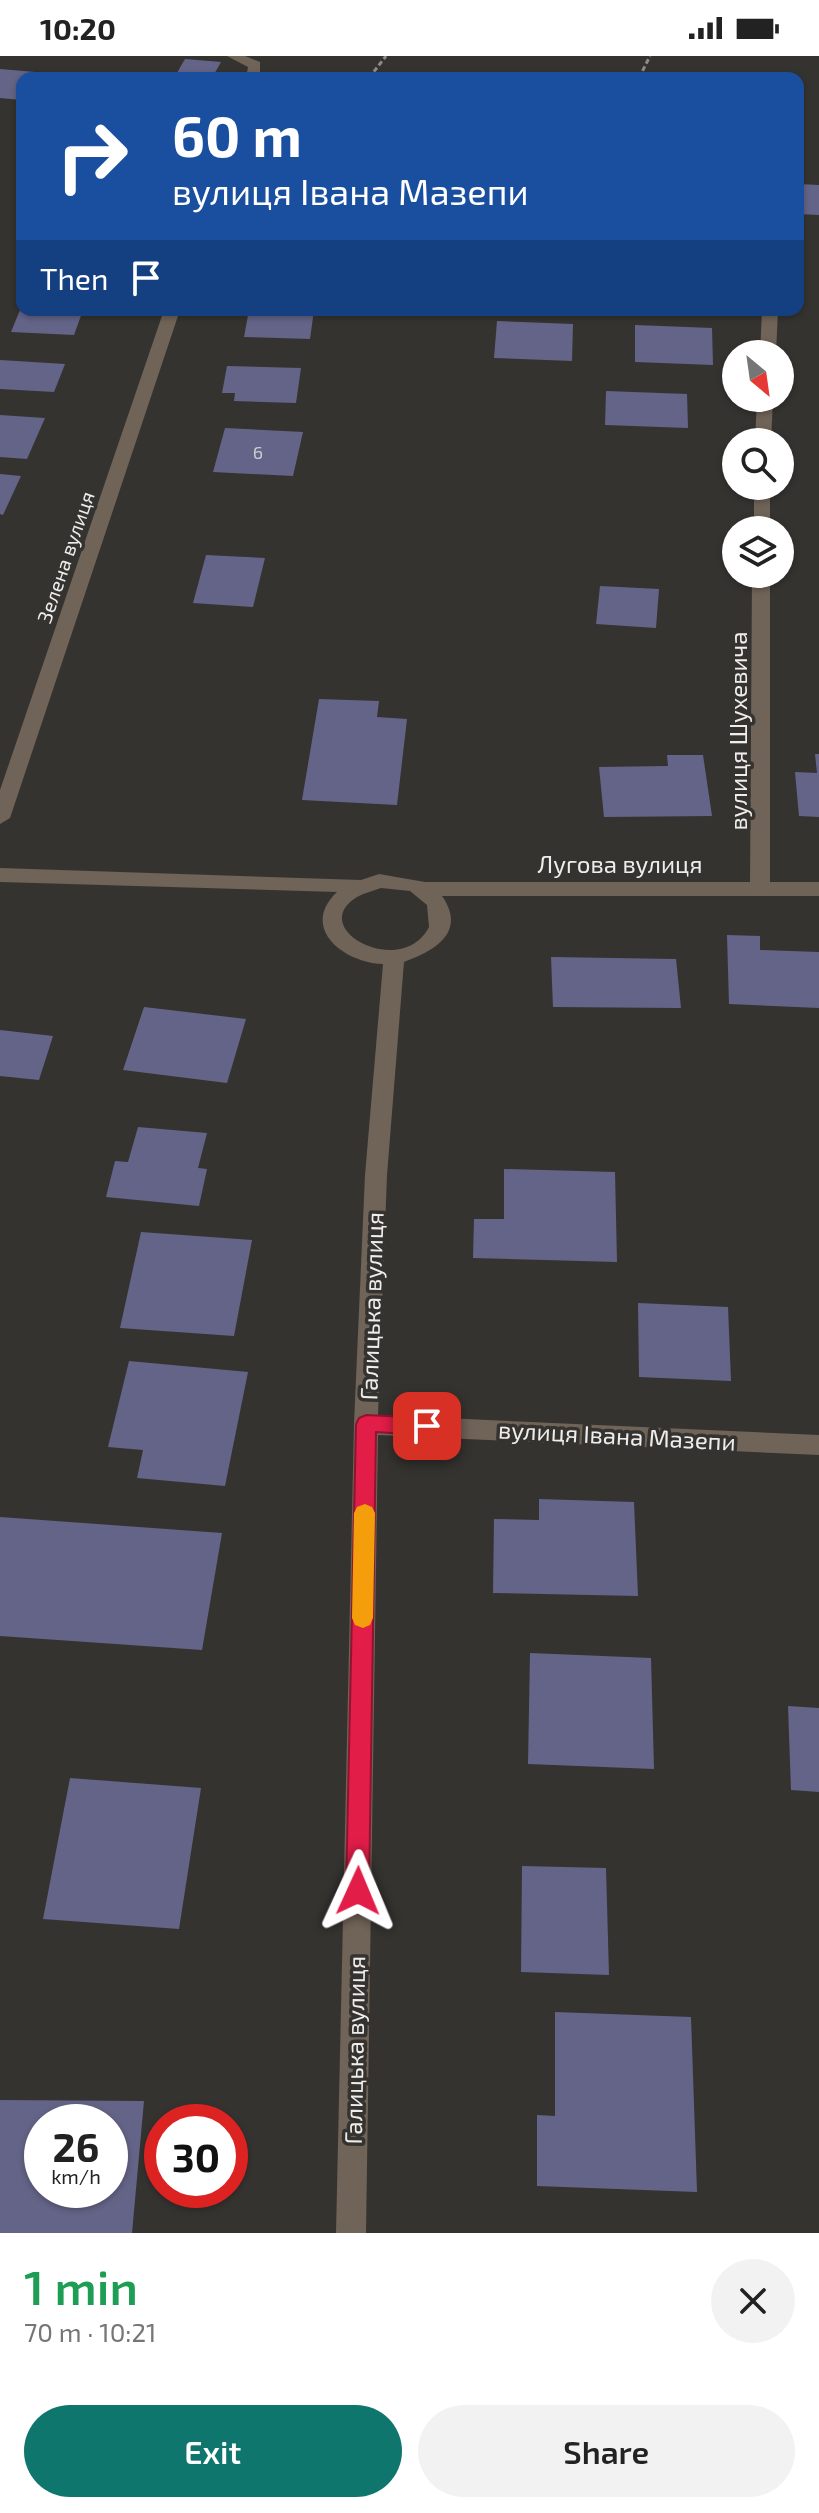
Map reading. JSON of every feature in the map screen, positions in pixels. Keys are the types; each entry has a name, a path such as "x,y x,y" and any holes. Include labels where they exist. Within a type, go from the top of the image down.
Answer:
{"street":[{"path":"234,56 255,65 254,72"},
{"name":"Зелена вулиця","path":"0,818 170,316"},
{"path":"769,340 770,316"},
{"name":"вулиця Шухевича","path":"760,889 761,588"},
{"path":"0,875 358,886 379,881 402,882 422,889 436,901 442,915 440,929 430,943 414,952 372,956 353,950 338,940 330,925 331,910 341,896 358,886"},
{"name":"Лугова вулиця","path":"422,889 819,889"},
{"name":"Галицька вулиця","path":"351,2233 366,1424 376,1175 394,956"},
{"name":"вулиця Івана Мазепи","path":"366,1424 819,1445"}],"path":[{"path":"374,72 386,56"}],"building":[{"path":"185,59 221,62 215,72 177,72"},
{"path":"0,69 35,72 16,72 16,99 0,98"},
{"path":"804,184 819,185 819,215 804,214"},
{"path":"18,316 81,316 74,335 11,332"},
{"path":"248,316 313,316 310,339 244,337"},
{"path":"497,321 573,324 572,361 494,358"},
{"path":"635,325 712,328 713,365 635,362"},
{"path":"0,360 65,364 54,392 0,389"},
{"path":"227,366 301,368 296,403 234,401 235,393 222,393"},
{"path":"606,391 687,394 688,428 605,425"},
{"path":"0,415 45,418 27,459 0,457"},
{"path":"225,428 303,432 293,476 213,472"},
{"path":"0,474 21,476 3,515 0,514"},
{"path":"206,555 265,558 253,607 193,603"},
{"path":"600,586 659,589 656,628 596,624"},
{"path":"319,699 379,701 377,717 407,719 397,805 302,800"},
{"path":"815,754 819,754 819,817 799,816 795,772 817,773"},
{"path":"667,755 703,755 712,816 604,817 599,767 668,766"},
{"path":"727,935 760,936 760,950 819,952 819,1008 729,1004"},
{"path":"551,957 676,959 681,1008 553,1007"},
{"path":"144,1007 246,1019 227,1083 123,1070"},
{"path":"0,1030 53,1036 39,1080 0,1076"},
{"path":"138,1127 207,1133 198,1168 207,1169 199,1206 106,1197 115,1161 128,1162"},
{"path":"504,1169 615,1172 617,1262 473,1258 474,1219 504,1219"},
{"path":"141,1232 252,1240 234,1336 120,1328"},
{"path":"638,1303 728,1307 731,1381 639,1377"},
{"path":"129,1361 248,1372 225,1486 137,1478 143,1450 108,1447"},
{"path":"539,1499 634,1502 638,1596 493,1593 494,1519 539,1520"},
{"path":"0,1517 222,1533 202,1650 0,1636"},
{"path":"530,1653 651,1658 654,1769 528,1764"},
{"path":"788,1706 819,1708 819,1792 791,1790"},
{"path":"70,1778 201,1788 179,1929 43,1919"},
{"path":"522,1866 606,1868 609,1975 521,1972"},
{"path":"555,2012 691,2017 697,2192 537,2186 537,2115 555,2116"},
{"path":"0,2100 144,2101 132,2233 0,2233"}],"slow traffic":[{"path":"363,1618 365,1513"}],"route":[{"path":"358,1891 366,1424 427,1426"}]}
